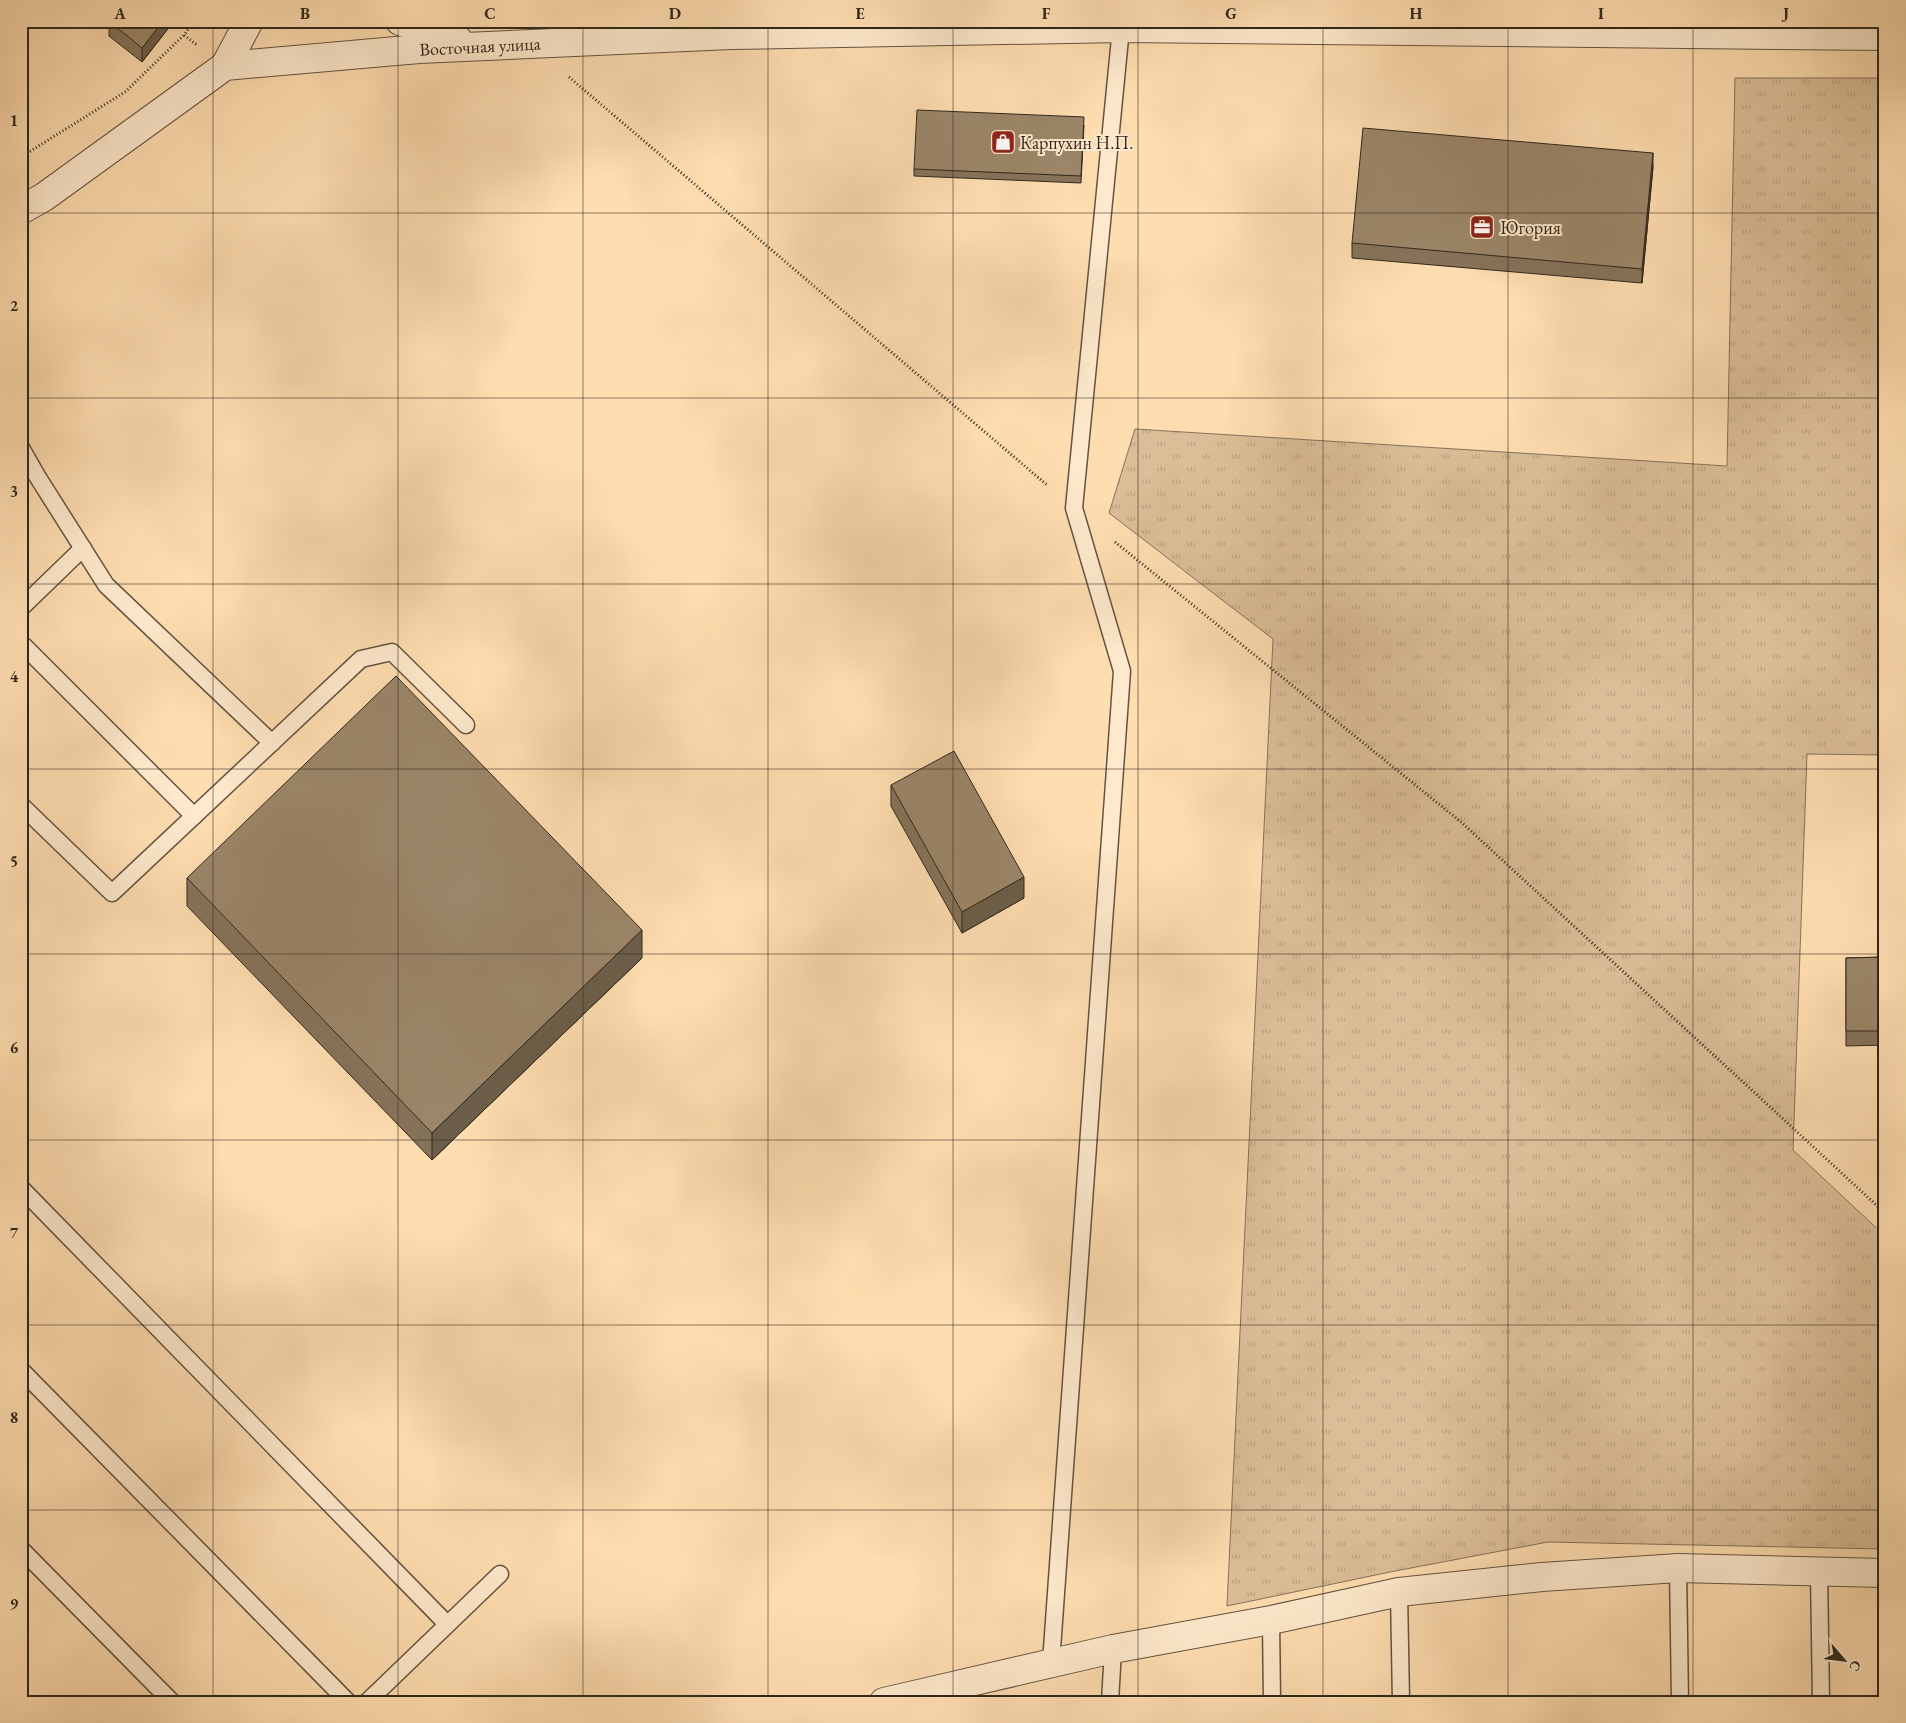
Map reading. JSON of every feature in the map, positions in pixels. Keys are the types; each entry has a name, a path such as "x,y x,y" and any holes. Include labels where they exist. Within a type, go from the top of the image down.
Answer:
{"street":[{"path":"21,210 44,197 225,66 249,21"},
{"path":"673,21 731,35"},
{"path":"358,55 389,37 402,22 450,39 528,44"},
{"name":"Восточная улица","path":"225,66 419,49 731,35 1121,28 1885,36"},
{"path":"884,1702 1113,1649 1271,1620 1399,1592 1542,1577 1678,1568 1885,1573"}],"lane":[{"path":"1050,1663 1122,671 1074,508 1121,28"},
{"path":"21,448 106,585 272,743"},
{"path":"21,608 83,548"},
{"path":"21,644 194,816"},
{"path":"21,805 112,893 361,659 392,652 466,725"},
{"path":"21,1188 447,1624"},
{"path":"21,1370 348,1702"},
{"path":"21,1549 172,1702"},
{"path":"1678,1568 1680,1702"},
{"path":"1819,1571 1821,1702"},
{"path":"367,1702 500,1574"},
{"path":"1399,1592 1401,1702"},
{"path":"1271,1620 1272,1702"},
{"path":"1110,1702 1113,1649"}],"path":[{"path":"21,157 125,92 184,35"}],"green space":[{"path":"1735,78 1885,78 1885,755 1807,754 1793,1150 1885,1236 1885,1549 1548,1542 1227,1606 1273,639 1109,513 1135,429 1727,466"}],"building":[{"path":"109,21 163,21 142,48"},
{"path":"917,110 1084,117 1081,176 914,169"},
{"path":"1363,128 1653,153 1642,269 1352,243"},
{"path":"396,676 642,930 432,1133 187,878"},
{"path":"954,751 1024,877 962,912 891,785"},
{"path":"1885,957 1885,1031 1846,1031 1846,958"}],"place":[{"name":"Карпухин Н.П.","path":"1003,142"},
{"name":"Югория","path":"1482,227"}]}
